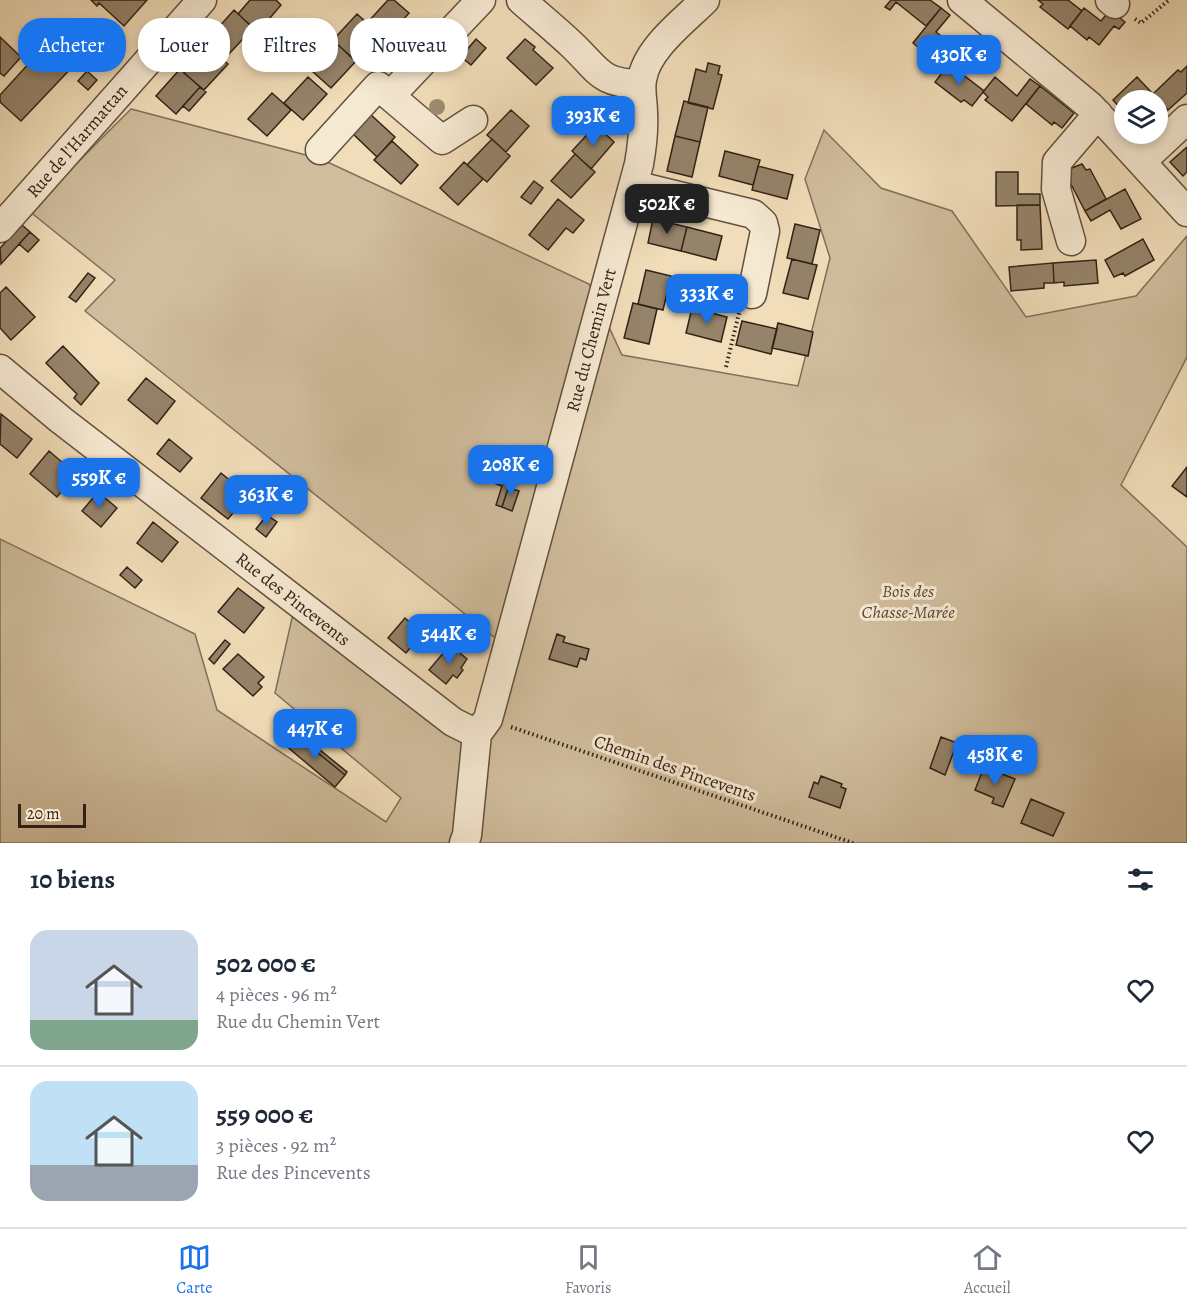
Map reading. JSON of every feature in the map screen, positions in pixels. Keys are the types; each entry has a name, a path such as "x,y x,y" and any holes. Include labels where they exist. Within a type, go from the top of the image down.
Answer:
{"street":[{"name":"Rue de l'Harmattan","path":"0,228 202,0"},
{"path":"390,96 481,0"},
{"path":"521,0 573,45 634,77"},
{"path":"634,77 640,47 687,0"},
{"path":"634,77 653,53 705,0"},
{"path":"967,2 1098,114 1187,212"},
{"name":"Rue du Chemin Vert","path":"464,843 482,727 634,185 642,137 634,77"},
{"path":"320,150 378,86 442,140 473,120"},
{"path":"1071,241 1056,189 1057,162 1098,114"},
{"path":"1141,162 1187,119"},
{"path":"634,185 753,214 763,223 765,231 752,294"},
{"name":"Rue des Pincevents","path":"0,369 60,420 453,722 482,727"}],"path":[{"path":"1113,2 1141,23 1169,0"},
{"path":"726,367 741,304 752,294"},
{"name":"Chemin des Pincevents","path":"482,727 854,843"}],"green space":[{"name":"Bois des Chasse-Marée","path":"131,109 321,159 589,284 622,355 798,386 830,258 805,179 824,130 881,188 952,211 1026,317 1136,296 1187,236 1187,357 1121,485 1187,547 1187,843 0,843 0,539 195,634 217,710 386,822 401,798 275,693 293,614 476,728 495,638 85,311 115,280 29,211"}],"building":[{"path":"91,0 147,0 126,24 126,18 115,18 99,3 97,6"},
{"path":"250,0 276,0 281,5 270,18 242,18 238,14"},
{"path":"388,0 394,0 409,13 405,18 372,18"},
{"path":"891,0 930,0 941,8 926,26 896,2 890,10 885,7"},
{"path":"1038,0 1068,0 1082,11 1068,29 1040,7 1043,4"},
{"path":"941,8 950,15 936,32 954,46 939,65 913,43"},
{"path":"1084,8 1101,21 1110,10 1125,22 1119,29 1114,26 1099,45 1089,37 1087,40 1070,26"},
{"path":"234,10 242,18 242,40 230,53 230,18 227,18"},
{"path":"350,22 350,56 338,45 338,35"},
{"path":"0,37 18,54 18,60 4,76 0,73"},
{"path":"476,39 486,48 471,65 468,63 468,49"},
{"path":"525,39 535,47 533,50 553,68 536,85 507,58"},
{"path":"338,45 350,56 350,67 331,88 313,72 338,72"},
{"path":"708,63 720,66 718,74 722,75 713,109 688,103 696,69 706,72"},
{"path":"949,64 984,91 972,106 964,100 961,102 935,82"},
{"path":"1187,66 1187,93 1168,110 1168,90 1157,90 1178,70 1181,72"},
{"path":"21,72 68,72 21,121 0,102 0,95"},
{"path":"86,72 97,80 88,90 78,81"},
{"path":"177,72 183,72 200,87 176,114 156,96"},
{"path":"185,72 221,72 204,90"},
{"path":"308,77 327,94 303,120 284,103"},
{"path":"995,77 1017,96 1030,79 1040,86 1012,121 985,100 988,97 983,92"},
{"path":"1137,77 1149,90 1123,90"},
{"path":"1040,86 1074,113 1062,128 1054,122 1052,125 1026,104"},
{"path":"200,87 206,92 189,111 183,106"},
{"path":"272,93 291,110 267,136 248,119"},
{"path":"684,101 708,107 700,142 675,136"},
{"path":"511,110 529,126 506,152 487,135"},
{"path":"370,114 395,137 377,157 352,133"},
{"path":"596,125 614,142 591,169 572,151"},
{"path":"675,136 700,142 692,177 667,171"},
{"path":"492,139 510,156 487,182 467,165"},
{"path":"392,141 418,165 401,184 374,160"},
{"path":"1187,147 1187,172 1183,176 1170,162"},
{"path":"725,151 760,160 753,185 719,176"},
{"path":"575,154 595,172 571,198 551,181"},
{"path":"464,162 483,179 458,205 440,188"},
{"path":"1082,164 1086,170 1090,169 1106,199 1085,211 1064,171"},
{"path":"758,166 793,175 787,199 752,190"},
{"path":"996,172 1018,172 1018,194 1040,194 1040,205 996,206"},
{"path":"534,181 543,188 531,204 521,197"},
{"path":"1125,189 1141,219 1121,229 1110,210 1091,221 1085,211"},
{"path":"558,199 584,220 573,233 566,228 548,250 529,235"},
{"path":"1017,205 1040,205 1042,249 1021,250 1021,240 1017,240"},
{"path":"653,219 687,227 681,251 648,243"},
{"path":"795,224 820,230 812,264 787,258"},
{"path":"22,225 30,232 1,264 0,248"},
{"path":"687,227 722,236 716,260 681,251"},
{"path":"30,232 39,240 28,252 19,244"},
{"path":"1143,239 1154,260 1125,276 1123,273 1114,277 1105,260"},
{"path":"792,259 817,265 808,299 783,293"},
{"path":"1096,260 1098,283 1064,286 1064,282 1054,283 1053,263"},
{"path":"1053,263 1054,283 1044,283 1044,288 1011,291 1009,267"},
{"path":"646,270 671,276 663,310 638,304"},
{"path":"88,273 95,278 76,302 69,297"},
{"path":"6,287 35,317 11,340 0,328 0,293"},
{"path":"633,303 657,309 649,344 624,338"},
{"path":"692,308 727,317 721,342 686,333"},
{"path":"742,321 777,329 771,354 736,345"},
{"path":"778,323 813,332 808,356 772,348"},
{"path":"63,346 99,383 81,405 74,398 77,394 46,363"},
{"path":"146,378 175,401 157,424 128,400"},
{"path":"1,414 32,439 17,458 0,444"},
{"path":"169,439 192,458 180,472 157,454"},
{"path":"49,451 76,474 57,497 30,474"},
{"path":"1187,467 1187,497 1172,486"},
{"path":"498,472 512,476 502,507 496,505 502,486 494,483"},
{"path":"221,473 248,495 228,519 201,498"},
{"path":"512,476 516,478 512,489 519,491 512,511 502,507"},
{"path":"98,492 117,508 101,527 82,511"},
{"path":"267,515 277,522 266,537 256,529"},
{"path":"153,522 178,542 162,562 137,543"},
{"path":"127,567 142,580 135,588 120,575"},
{"path":"238,588 264,608 244,633 218,612"},
{"path":"405,618 414,626 410,630 413,633 416,630 422,634 406,653 388,638"},
{"path":"557,634 565,637 563,642 589,649 586,660 580,658 577,667 549,659"},
{"path":"225,640 230,644 214,664 209,659"},
{"path":"450,645 467,659 457,678 453,675 446,684 429,670"},
{"path":"238,654 264,677 258,683 262,687 253,696 223,669"},
{"path":"297,731 347,772 345,775 295,734"},
{"path":"295,734 345,775 335,787 285,745"},
{"path":"941,737 957,743 945,775 930,768"},
{"path":"1003,741 1033,753 1027,766 1003,756 1006,750 1001,747"},
{"path":"984,767 1015,779 1003,807 992,803 994,798 975,790"},
{"path":"821,776 842,784 841,787 846,789 840,808 809,797 814,782 818,784"},
{"path":"1031,799 1064,813 1053,836 1021,823"}]}
